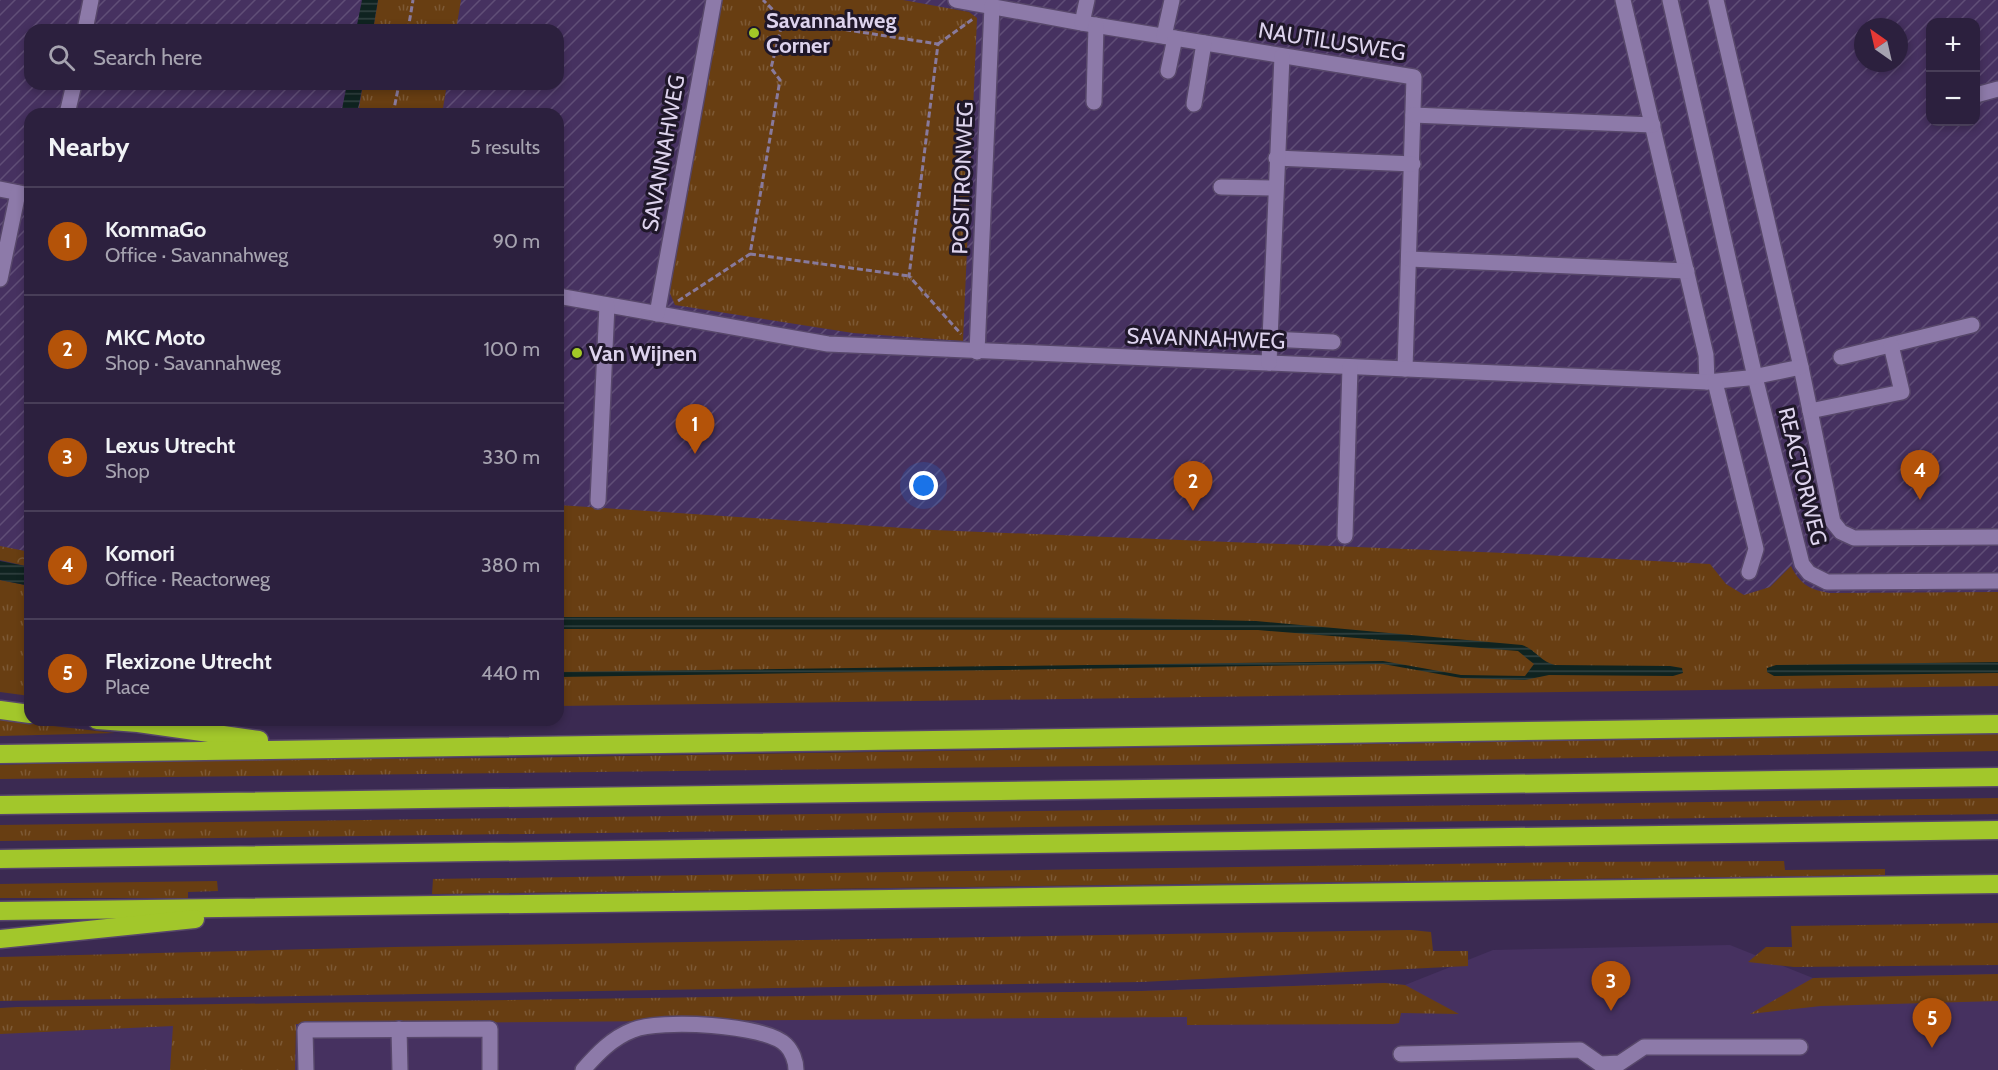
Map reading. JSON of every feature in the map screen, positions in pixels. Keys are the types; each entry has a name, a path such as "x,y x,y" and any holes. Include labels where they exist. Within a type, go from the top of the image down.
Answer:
{"highway":[{"path":"0,710 24,713"},
{"path":"0,754 1998,724"},
{"path":"159,726 315,748"},
{"path":"0,805 1998,777"},
{"path":"0,859 1998,830"},
{"path":"0,911 1998,885"},
{"path":"0,939 303,908"}],"street":[{"path":"86,24 91,0"},
{"name":"SAVANNAHWEG","path":"657,314 714,0"},
{"name":"NAUTILUSWEG","path":"956,0 1414,77 1405,369"},
{"path":"1088,0 1094,102"},
{"path":"1168,70 1172,0"},
{"path":"1623,0 1711,382 1756,549 1749,572"},
{"name":"REACTORWEG","path":"1670,0 1797,554 1809,573 1827,582 1998,581"},
{"name":"REACTORWEG","path":"1716,0 1801,367 1833,522 1841,532 1854,538 1998,537"},
{"name":"POSITRONWEG","path":"977,352 992,6"},
{"path":"1194,104 1204,43"},
{"path":"1269,363 1282,56"},
{"path":"1980,94 1998,89"},
{"path":"68,108 73,90"},
{"path":"1413,116 1653,125"},
{"path":"1276,158 1413,164"},
{"path":"1221,187 1275,188"},
{"path":"0,189 24,194 0,279"},
{"path":"1409,259 1687,271"},
{"name":"SAVANNAHWEG","path":"564,297 828,345 1711,382 1755,377"},
{"path":"598,501 607,305"},
{"path":"1841,357 1972,325"},
{"path":"1270,339 1333,342"},
{"path":"1810,411 1902,392 1891,345"},
{"path":"1345,536 1350,367"},
{"path":"1755,377 1801,367"},
{"path":"583,1070 620,1035 636,1028 679,1025 740,1027 768,1036 785,1044 796,1064 796,1070"},
{"path":"399,1029 400,1070"},
{"path":"306,1070 306,1030 399,1029 489,1029 490,1070"},
{"path":"1401,1054 1580,1050 1600,1067 1620,1067 1644,1047 1800,1047"}],"path":[{"path":"409,24 413,0"},
{"path":"763,0 783,20 938,44 992,6"},
{"path":"750,254 780,80 771,68 783,20"},
{"path":"909,276 938,44"},
{"path":"394,108 398,90"},
{"path":"657,314 750,254 909,276 977,352"}],"shaded area":[{"path":"0,0 1998,0 1998,605 564,611 564,108 24,108 24,564 0,560"},
{"path":"362,0 378,0 374,24 357,24"},
{"path":"346,90 362,90 358,108 342,108"},
{"path":"0,561 24,566 24,585 0,580"},
{"path":"564,617 1122,618 1256,621 1522,645 1555,665 1670,666 1682,668 1683,673 1673,676 1549,675 1525,680 1461,678 1383,664 564,677 564,672 1383,661 1461,675 1525,676 1534,664 1518,651 1258,630 564,629"},
{"path":"1998,662 1998,673 1774,676 1767,672 1767,668 1776,665"},
{"path":"1730,945 1813,978 1998,974 1998,1070 0,1070 0,1008 1141,991 1385,983 1405,985 1493,950"}],"green space":[{"path":"378,0 461,0 457,24 374,24"},
{"path":"721,0 903,0 969,12 977,18 963,341 853,333 675,305 669,291"},
{"path":"362,90 446,90 443,108 359,108"},
{"path":"564,505 933,530 1505,553 1710,564 1726,584 1744,595 1770,587 1791,566 1798,578 1807,586 1830,593 1998,592 1998,686 564,706"},
{"path":"0,546 24,551 24,566 0,560"},
{"path":"0,580 24,585 24,695 0,692"},
{"path":"0,720 24,723 24,726 53,726 115,733 0,736"},
{"path":"1998,734 1998,751 1177,765 0,779 0,765 161,760 503,758"},
{"path":"1998,798 1998,814 0,841 0,825"},
{"path":"1784,861 1785,870 1885,869 1885,875 432,894 433,879"},
{"path":"217,881 218,891 188,892 188,898 0,898 0,884"},
{"path":"1998,923 1998,965 1794,967 1748,962 1766,947 1792,947 1791,926"},
{"path":"1411,930 1431,932 1433,951 1468,951 1468,966 1141,982 0,1001 0,957 394,947"},
{"path":"1998,974 1998,1001 1821,1006 1750,1014 1813,978"},
{"path":"1385,983 1405,985 1459,1014 1401,1013 1399,1023 1393,1024 1187,1025 1187,1017 296,1024 295,1070 170,1070 173,1026 0,1034 0,1008 17,1007 1141,991"}],"place":[{"name":"Savannahweg Corner","path":"754,33"},
{"name":"Van Wijnen","path":"577,353"},
{"name":"KommaGo","path":"695,454"},
{"name":"Komori","path":"1920,500"},
{"name":"MKC Moto","path":"1193,511"},
{"name":"Lexus Utrecht","path":"1611,1011"},
{"name":"Flexizone Utrecht","path":"1932,1048"}]}
